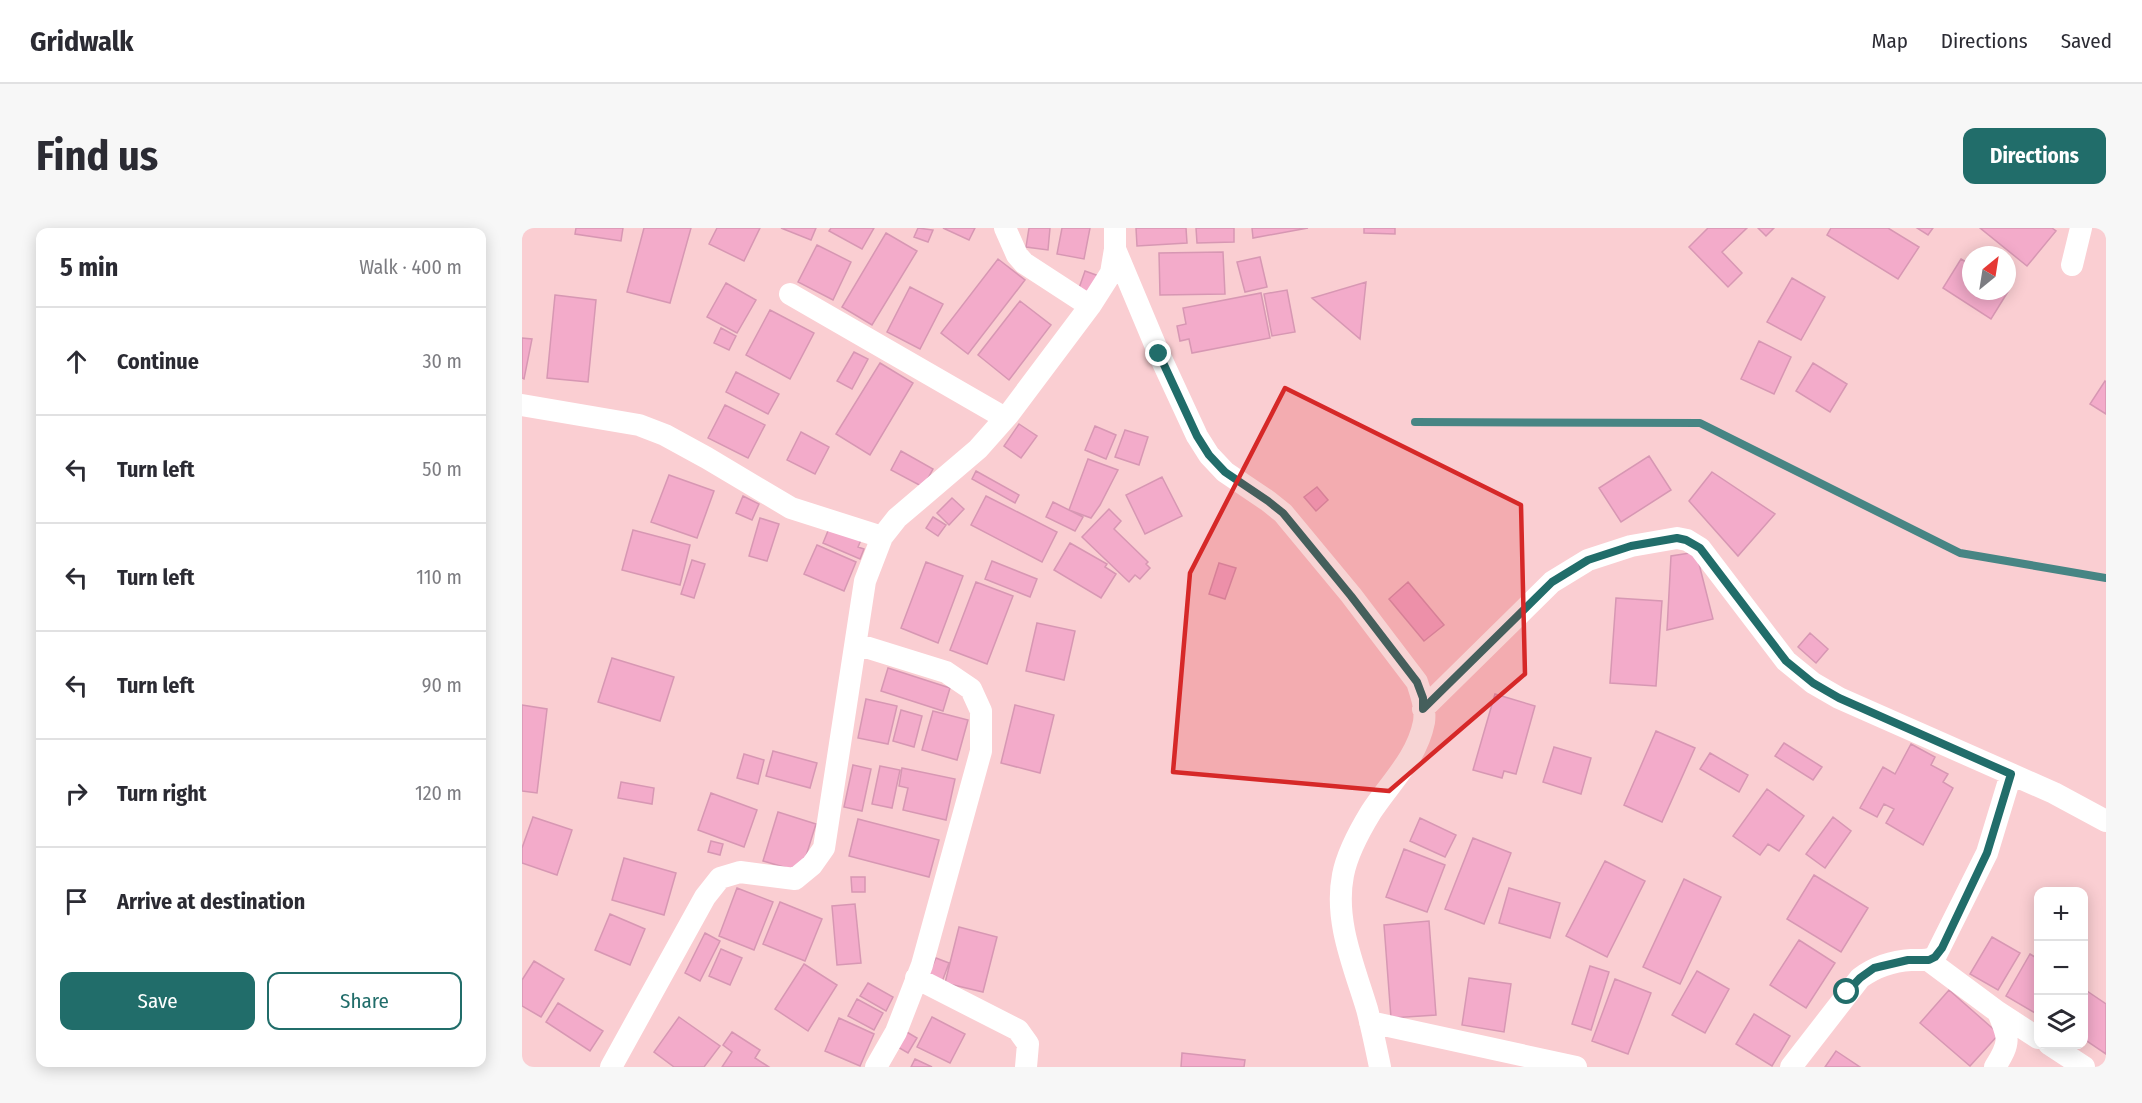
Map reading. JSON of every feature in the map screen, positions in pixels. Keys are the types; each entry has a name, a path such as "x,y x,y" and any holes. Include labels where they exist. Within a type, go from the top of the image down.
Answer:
{"street":[{"path":"1005,228 1017,255 1024,263 1090,306"},
{"path":"2072,265 2081,228"},
{"path":"611,1067 705,897 720,878 740,872 795,879 812,865 824,848 865,581 882,537 897,518 978,449 1005,418 1090,306 1112,273 1115,238"},
{"path":"1115,238 1159,354 1197,436 1209,455 1225,472 1283,513 1417,682 1423,698 1424,720 1413,751 1403,771 1371,812 1350,853 1342,875 1341,913 1348,955 1370,1022 1380,1067"},
{"path":"790,294 1005,418"},
{"path":"522,405 639,425 665,435 707,458 790,508 882,537"},
{"path":"1423,709 1552,582 1588,560 1631,546 1677,538 1700,548 1786,661 1813,683 1839,698 2054,793 2106,821"},
{"path":"856,644 946,672 970,689 981,711 981,751 916,978 896,1032 876,1067"},
{"path":"1791,1067 1860,978 1874,968 1908,960 1929,960 1935,957 1942,948 1987,853 2011,774"},
{"path":"1929,960 1998,1012 2034,1035"},
{"path":"916,978 1018,1030 1028,1044 1026,1067"},
{"path":"1995,1067 2006,1051 2008,1042 2008,1035 1998,1012"},
{"path":"1370,1022 1576,1067"},
{"path":"2057,1049 2084,1067"}],"highlighted area":[{"path":"1285,388 1521,505 1525,674 1389,791 1173,772 1190,573"}],"building":[{"path":"576,228 623,228 621,241 575,234"},
{"path":"644,228 691,228 670,303 627,292"},
{"path":"717,228 760,228 744,261 709,244"},
{"path":"781,228 816,228 811,240"},
{"path":"831,228 874,228 862,249 829,231"},
{"path":"918,228 933,230 928,242 914,237"},
{"path":"943,228 975,228 969,240"},
{"path":"1029,228 1050,228 1048,250 1026,247"},
{"path":"1062,228 1090,228 1084,259 1057,254"},
{"path":"1136,228 1186,228 1187,243 1137,246"},
{"path":"1196,228 1234,228 1234,242 1197,243"},
{"path":"1252,228 1308,228 1253,238"},
{"path":"1364,228 1395,228 1395,234 1364,233"},
{"path":"1708,228 1747,228 1722,252 1742,273 1728,287 1689,247"},
{"path":"1758,228 1774,228 1766,236"},
{"path":"1831,228 1888,228 1919,247 1898,279 1827,235"},
{"path":"1917,228 1933,228 1928,235"},
{"path":"1980,228 2052,228 2056,231 2027,266 2016,257 2016,246 2002,246"},
{"path":"886,233 917,251 872,325 842,307"},
{"path":"817,245 851,262 833,300 798,282"},
{"path":"1223,252 1225,294 1160,295 1159,253"},
{"path":"1260,257 1267,287 1245,292 1237,262"},
{"path":"998,259 1025,280 968,354 941,333"},
{"path":"1961,259 1962,300 2003,300 1991,319 1943,288"},
{"path":"1085,271 1099,276 1092,296 1078,291"},
{"path":"1792,278 1825,297 1801,340 1767,322"},
{"path":"1366,282 1360,339 1312,298"},
{"path":"726,283 756,300 737,333 707,317"},
{"path":"910,287 943,304 920,349 887,332"},
{"path":"1287,290 1295,332 1272,336 1264,294"},
{"path":"1261,293 1270,338 1192,353 1189,339 1180,341 1177,326 1186,324 1183,308"},
{"path":"555,295 596,300 588,382 547,378"},
{"path":"1020,301 1051,325 1009,380 978,355"},
{"path":"770,310 814,333 790,379 746,355"},
{"path":"721,328 736,336 729,350 714,343"},
{"path":"522,338 532,339 524,379 522,378"},
{"path":"1759,341 1791,357 1774,394 1741,379"},
{"path":"854,352 868,359 852,389 837,381"},
{"path":"880,363 913,383 870,455 836,434"},
{"path":"1813,363 1847,384 1830,412 1796,391"},
{"path":"736,372 779,394 768,414 726,392"},
{"path":"2106,382 2106,414 2090,404"},
{"path":"725,405 765,425 748,458 708,438"},
{"path":"1019,424 1037,436 1021,458 1004,446"},
{"path":"1095,426 1116,435 1106,459 1085,450"},
{"path":"1125,430 1148,437 1139,465 1115,457"},
{"path":"801,432 829,447 815,474 787,460"},
{"path":"901,451 933,469 923,487 891,470"},
{"path":"1649,456 1671,490 1621,522 1599,488"},
{"path":"1088,459 1118,470 1091,518 1069,510"},
{"path":"976,471 1019,495 1015,503 972,479"},
{"path":"1712,472 1775,514 1738,556 1689,501"},
{"path":"669,475 714,491 697,538 651,522"},
{"path":"1162,477 1182,516 1145,534 1126,495"},
{"path":"1317,487 1328,500 1316,511 1304,497"},
{"path":"743,496 759,504 752,520 736,513"},
{"path":"986,496 1057,532 1042,562 971,525"},
{"path":"952,498 964,509 949,525 937,513"},
{"path":"1053,502 1083,517 1075,531 1046,517"},
{"path":"1109,509 1121,521 1114,529 1148,562 1146,564 1150,568 1140,579 1135,575 1129,582 1082,537"},
{"path":"933,517 946,525 938,536 926,528"},
{"path":"760,518 779,524 767,561 749,556"},
{"path":"830,526 861,540 858,547 864,549 860,559 823,543"},
{"path":"633,530 690,545 680,585 622,570"},
{"path":"1070,543 1107,564 1105,567 1116,574 1101,598 1054,570"},
{"path":"817,545 856,562 844,591 804,574"},
{"path":"1696,552 1713,619 1667,630 1671,556"},
{"path":"692,560 705,564 694,598 681,594"},
{"path":"992,561 1037,579 1030,597 985,579"},
{"path":"926,562 963,576 938,643 901,628"},
{"path":"1219,563 1236,568 1225,599 1209,594"},
{"path":"976,582 1013,596 987,664 950,650"},
{"path":"1408,582 1444,625 1424,641 1389,599"},
{"path":"1616,598 1662,601 1656,686 1610,683"},
{"path":"1037,623 1075,631 1064,680 1026,671"},
{"path":"1810,633 1828,649 1816,663 1798,647"},
{"path":"612,658 674,677 660,721 598,702"},
{"path":"888,668 950,688 943,711 881,691"},
{"path":"1495,694 1535,706 1516,774 1504,771 1502,778 1473,770"},
{"path":"866,699 897,706 888,744 858,738"},
{"path":"522,705 547,709 537,793 522,791"},
{"path":"1015,705 1054,715 1040,773 1001,763"},
{"path":"901,710 922,716 914,747 893,741"},
{"path":"933,711 968,720 957,760 922,750"},
{"path":"1656,731 1695,748 1662,822 1624,805"},
{"path":"1784,743 1822,767 1813,780 1775,756"},
{"path":"1911,744 1935,757 1931,765 1948,774 1943,782 1953,788 1923,845 1886,823 1894,809 1884,804 1877,817 1860,808 1883,767 1895,774"},
{"path":"1554,747 1591,758 1581,794 1543,782"},
{"path":"773,751 817,763 810,788 766,776"},
{"path":"1710,753 1748,775 1739,792 1700,769"},
{"path":"744,754 764,760 758,784 737,778"},
{"path":"853,765 871,769 862,811 844,807"},
{"path":"880,766 900,770 892,808 872,804"},
{"path":"902,768 955,779 946,820 903,810 908,788 899,786"},
{"path":"621,782 654,788 652,804 618,798"},
{"path":"1767,789 1804,816 1779,851 1768,844 1760,855 1733,836"},
{"path":"711,793 757,810 744,847 698,830"},
{"path":"778,812 816,824 801,872 763,861"},
{"path":"533,817 572,830 557,875 522,863 522,848"},
{"path":"1833,817 1851,831 1825,868 1806,854"},
{"path":"1420,818 1456,835 1445,857 1410,841"},
{"path":"858,819 939,840 929,877 849,856"},
{"path":"1473,838 1511,853 1484,924 1445,909"},
{"path":"711,841 723,844 720,855 708,852"},
{"path":"1404,849 1445,865 1427,912 1386,897"},
{"path":"624,858 676,873 664,915 612,900"},
{"path":"1605,861 1645,881 1607,957 1566,936"},
{"path":"1814,875 1868,908 1841,952 1787,919"},
{"path":"851,877 865,877 865,892 852,892"},
{"path":"1684,879 1721,897 1680,984 1643,967"},
{"path":"737,888 773,902 754,950 719,936"},
{"path":"1509,888 1560,903 1550,938 1499,923"},
{"path":"780,902 822,919 805,961 763,944"},
{"path":"855,904 861,963 837,965 832,906"},
{"path":"610,914 645,929 630,965 595,950"},
{"path":"1429,921 1436,1015 1391,1018 1384,925"},
{"path":"959,927 997,937 983,992 945,983"},
{"path":"705,933 720,941 700,981 685,973"},
{"path":"1992,937 2020,953 1998,990 1970,974"},
{"path":"1799,940 1835,963 1806,1008 1770,985"},
{"path":"721,949 742,958 730,985 709,976"},
{"path":"2030,954 2034,956 2034,1012 2006,996"},
{"path":"936,958 949,963 942,982 928,976"},
{"path":"534,961 564,979 541,1017 522,1006 522,980"},
{"path":"804,964 837,985 808,1031 775,1009"},
{"path":"1590,966 1609,972 1591,1030 1572,1024"},
{"path":"1697,971 1729,989 1705,1033 1672,1015"},
{"path":"1469,978 1511,984 1504,1032 1462,1025"},
{"path":"1615,979 1651,993 1628,1054 1592,1041"},
{"path":"868,983 893,997 886,1011 860,996"},
{"path":"1949,990 1999,1034 1970,1066 1920,1023"},
{"path":"2088,992 2106,1004 2106,1054 2088,1042"},
{"path":"857,999 883,1013 874,1030 848,1016"},
{"path":"558,1003 603,1031 590,1051 546,1022"},
{"path":"1754,1014 1790,1036 1772,1066 1736,1044"},
{"path":"679,1017 720,1046 704,1067 674,1067 654,1052"},
{"path":"932,1017 965,1034 950,1063 917,1047"},
{"path":"839,1018 874,1034 860,1066 825,1051"},
{"path":"905,1031 917,1038 908,1053 896,1046"},
{"path":"732,1032 760,1050 755,1058 769,1067 722,1067 732,1052 723,1045"},
{"path":"1836,1051 1860,1067 1825,1067"},
{"path":"1182,1053 1245,1060 1244,1067 1181,1067"},
{"path":"915,1059 932,1067 911,1067"}],"waterway":[{"path":"1415,422 1700,423 1960,553 2106,578"}],"route":[{"path":"1159,354 1197,436 1209,455 1225,472 1283,513 1417,682 1423,698 1423,709 1552,582 1588,560 1631,546 1677,538 1700,548 1786,661 1813,683 1839,698 2011,774 1987,853 1942,948 1935,957 1929,960 1908,960 1874,968 1860,978 1847,992"}]}
